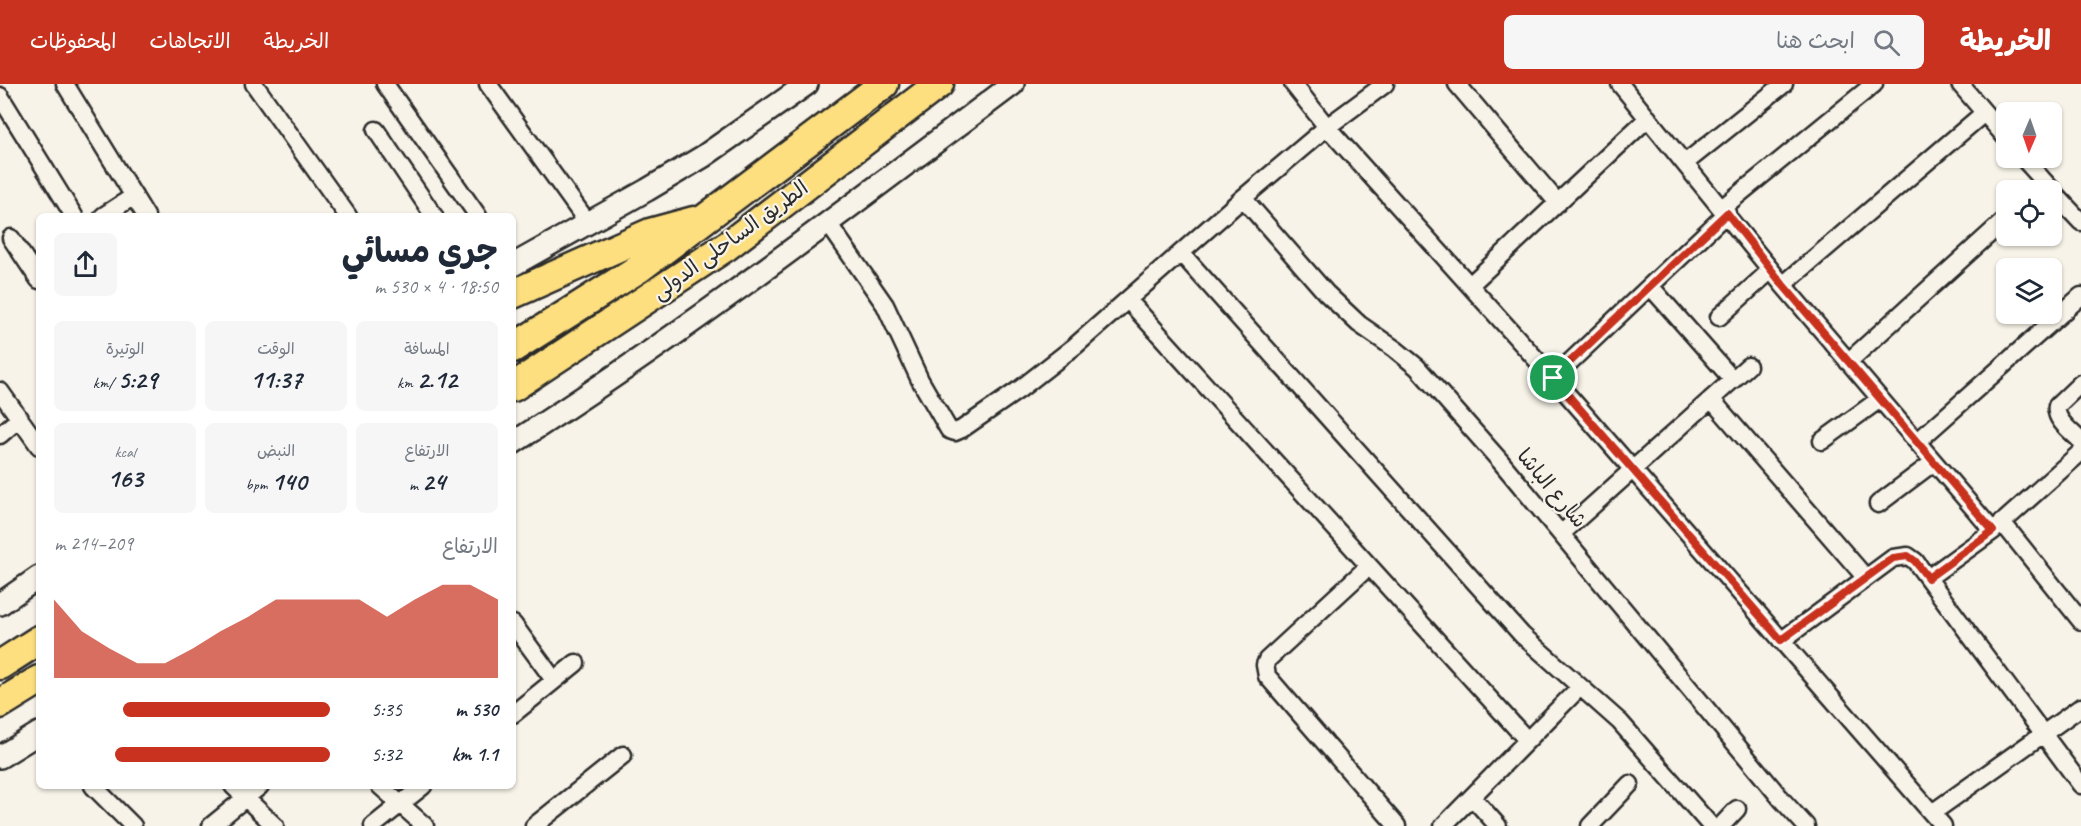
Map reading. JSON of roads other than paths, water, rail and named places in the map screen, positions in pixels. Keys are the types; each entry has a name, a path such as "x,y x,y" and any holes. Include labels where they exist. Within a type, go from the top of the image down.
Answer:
{"highway":[{"name":"الطريق الساحلى الدولى","path":"516,346 638,269 884,84"},
{"name":"الطريق الساحلى الدولى","path":"516,385 727,246 939,84"},
{"path":"516,293 650,232 708,218"},
{"path":"0,664 36,642"},
{"path":"0,704 36,682"}],"street":[{"path":"64,84 144,213"},
{"path":"254,84 346,213"},
{"path":"385,84 476,213"},
{"path":"488,84 588,223"},
{"path":"516,263 704,156 807,84"},
{"path":"516,441 644,356 828,223 1013,84"},
{"path":"1293,84 1327,127 1553,378 1938,820 2043,734 2081,707"},
{"path":"828,223 885,305 932,403 949,430 955,432 1020,389 1075,346 1327,127 1385,84"},
{"path":"1457,84 1558,202"},
{"path":"1620,84 1848,362 1934,462 1998,526 2081,621"},
{"path":"1685,163 1784,84"},
{"path":"1553,378 1650,286 1724,211 1874,84"},
{"path":"1960,84 1996,127"},
{"path":"0,96 72,213"},
{"path":"1783,285 1984,113"},
{"path":"1470,285 1648,118"},
{"path":"376,130 432,213"},
{"path":"2031,168 2040,180"},
{"path":"108,213 134,196"},
{"name":"شارع الباشا","path":"1244,198 1333,300 1359,324 1417,367 1561,534 1806,826"},
{"path":"2062,204 2081,222"},
{"path":"1848,362 1996,228"},
{"path":"11,238 36,276"},
{"path":"1181,254 1521,635 1620,722 1711,826"},
{"path":"1719,317 1771,270"},
{"path":"1650,286 1733,380"},
{"path":"1917,442 2081,296"},
{"path":"1128,300 1527,740"},
{"path":"1561,534 1748,366"},
{"path":"2081,383 2055,410 2058,417 2081,441"},
{"path":"0,391 28,421 36,439"},
{"path":"1711,399 1866,578"},
{"path":"1822,441 1880,399"},
{"path":"0,435 28,421"},
{"path":"1928,578 1998,526 2081,452"},
{"path":"1878,504 1934,462"},
{"path":"1781,640 1893,558 1900,555 1908,556 1915,561 1928,578 2081,786"},
{"path":"1369,566 1267,660 1265,671 1397,826"},
{"path":"0,604 36,579"},
{"path":"516,628 554,680"},
{"path":"516,712 576,663"},
{"path":"1443,826 1580,687"},
{"path":"0,757 36,735"},
{"path":"534,826 623,755"},
{"path":"1590,826 1630,784"},
{"path":"96,789 133,826"},
{"path":"235,789 275,826"},
{"path":"211,826 257,789"},
{"path":"383,789 425,826"},
{"path":"373,826 419,789"},
{"path":"1472,797 1498,826"},
{"path":"1721,826 1737,809"}]}
